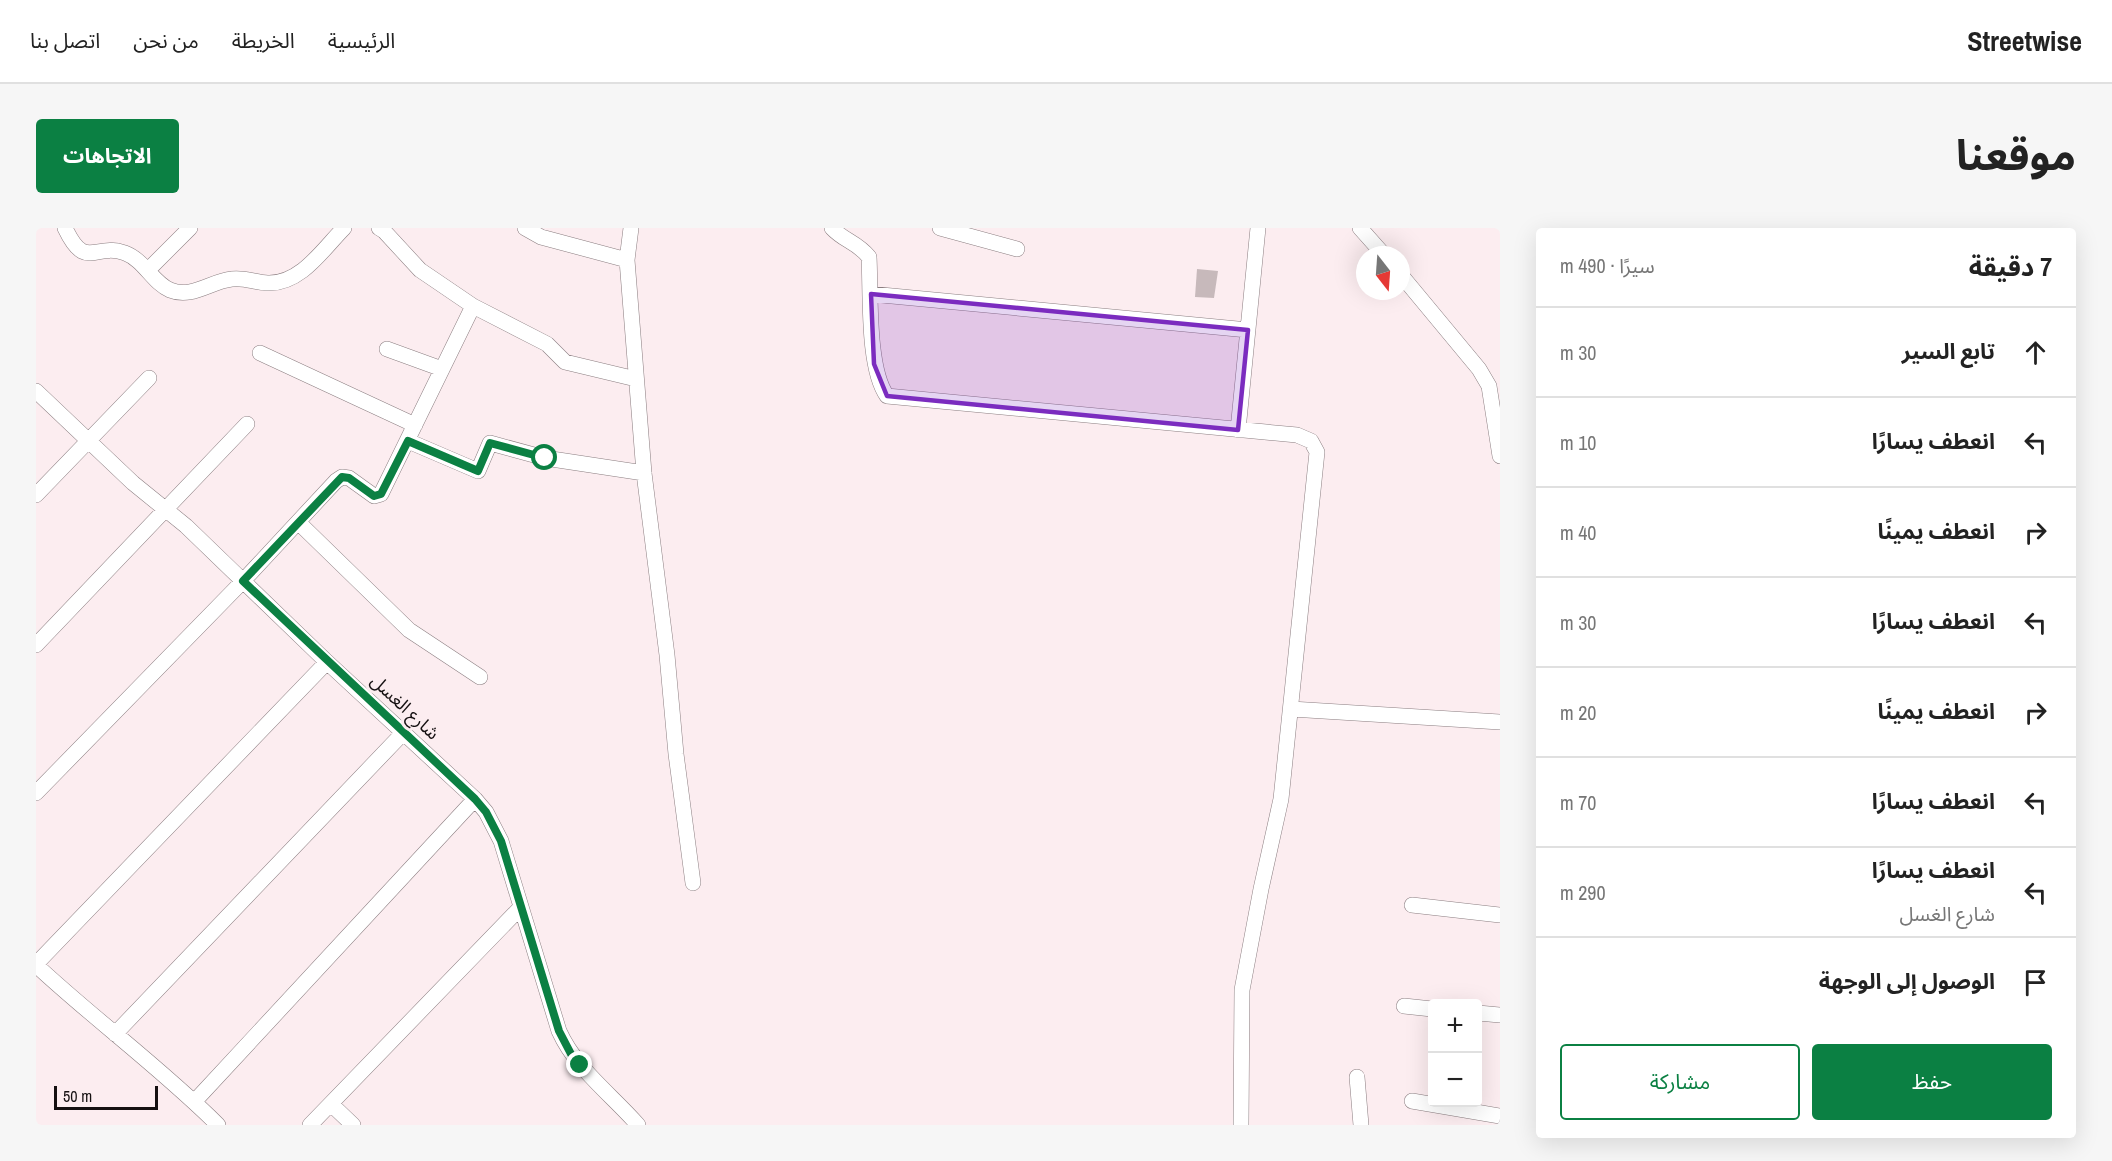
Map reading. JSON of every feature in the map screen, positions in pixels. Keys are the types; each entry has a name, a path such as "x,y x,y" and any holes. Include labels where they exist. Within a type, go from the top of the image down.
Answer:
{"street":[{"path":"65,228 72,243 79,250 88,254 122,252 136,258 167,289 180,293 233,279 269,284 285,281 298,275 344,228"},
{"path":"148,270 190,228"},
{"path":"379,228 420,270 473,306 547,344 566,362 636,379"},
{"path":"525,228 541,237 627,260"},
{"path":"631,228 627,260 644,473 693,883"},
{"path":"832,228 839,235 860,246 869,257 874,364 880,387 887,396 1297,435 1311,441 1317,452 1281,799 1242,990 1241,1125"},
{"path":"940,228 1017,249"},
{"path":"1238,430 1258,228"},
{"path":"1360,228 1376,246"},
{"path":"1410,286 1479,369 1489,386 1500,456"},
{"path":"871,294 1248,330"},
{"path":"36,793 342,477 349,478 374,496 381,494 473,306"},
{"path":"387,349 442,369"},
{"path":"260,353 415,425"},
{"path":"36,495 149,378"},
{"name":"شارع الغسل","path":"36,391 133,483 186,526 327,662 475,799 486,812 501,841 564,1043 580,1065 631,1122"},
{"path":"36,645 247,424"},
{"path":"408,441 478,471 490,443 545,458 644,473"},
{"path":"298,522 409,630 480,677"},
{"path":"218,1125 36,964 327,662"},
{"path":"1291,709 1500,722"},
{"path":"115,1034 404,732"},
{"path":"194,1102 475,799"},
{"path":"1412,905 1500,915"},
{"path":"310,1125 521,907"},
{"path":"1404,1006 1428,1009"},
{"path":"1482,1013 1500,1015"},
{"path":"1357,1077 1361,1125"},
{"path":"1412,1101 1500,1116"},
{"path":"331,1104 353,1125"}],"highlighted area":[{"path":"871,294 1248,330 1238,430 887,396 874,364"}],"building":[{"path":"1197,269 1218,271 1214,298 1195,297"}],"route":[{"path":"545,458 490,443 478,471 408,441 381,494 374,496 349,478 342,477 243,581 475,799 486,812 501,841 559,1031 564,1043 580,1065"}]}
